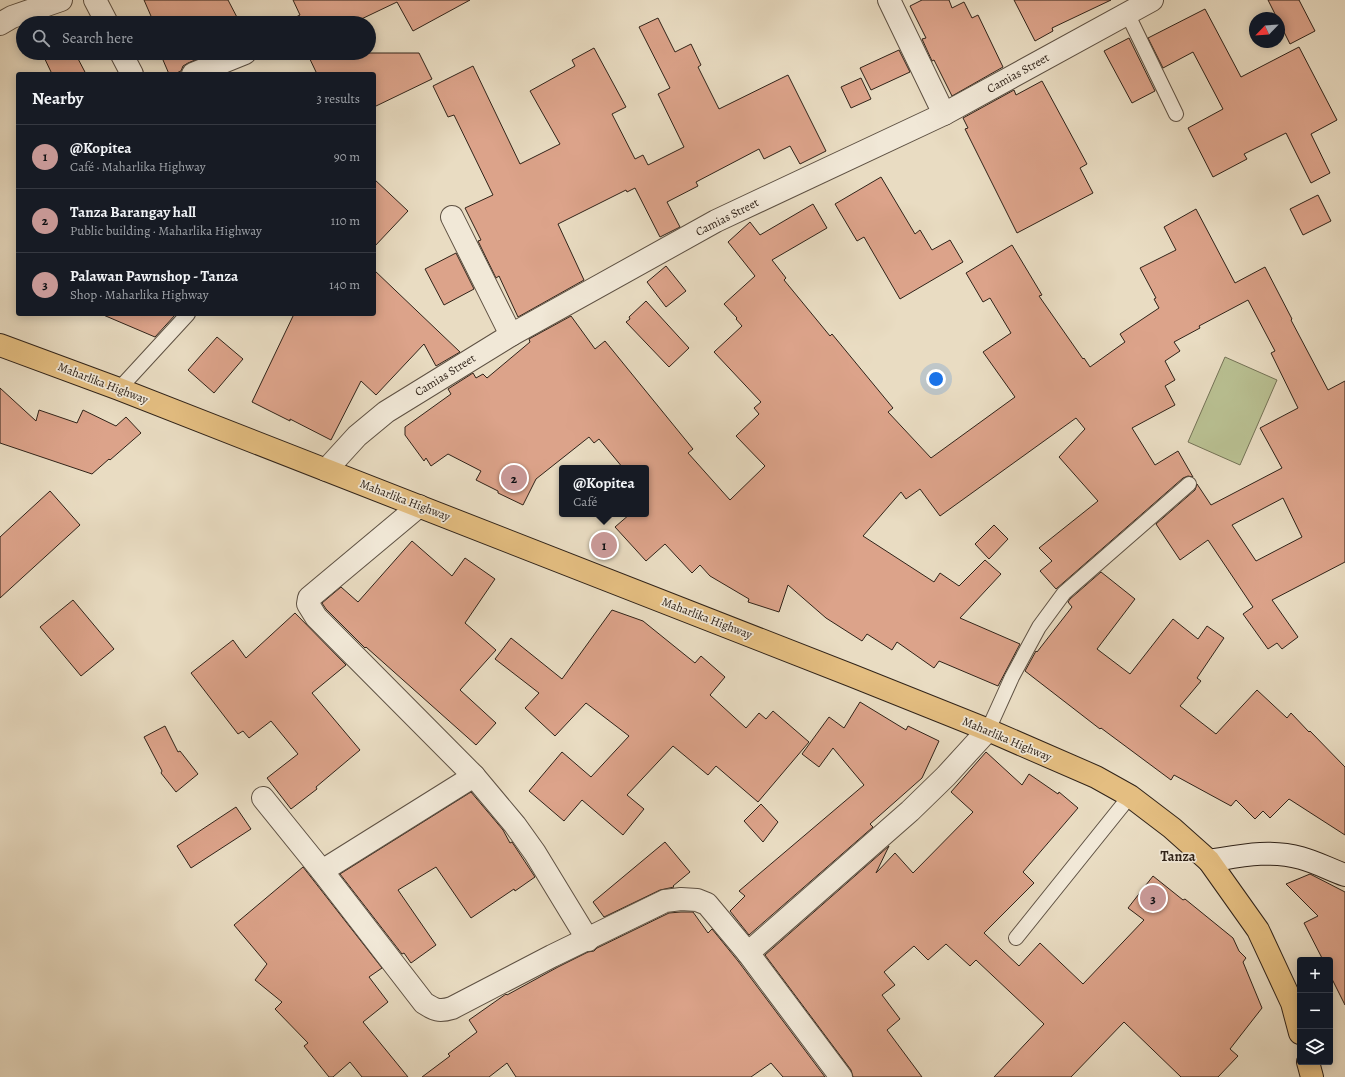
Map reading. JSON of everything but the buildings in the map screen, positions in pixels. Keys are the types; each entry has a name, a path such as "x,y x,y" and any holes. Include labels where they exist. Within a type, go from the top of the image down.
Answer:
{"main road":[{"name":"Maharlika Highway","path":"0,345 119,389 838,670 988,730 1096,778 1130,796 1172,828 1208,861 1258,930 1292,1003 1299,1029"},
{"path":"1309,1065 1312,1077"}],"street":[{"path":"0,24 12,17 61,0"},
{"path":"95,0 103,16"},
{"path":"889,0 944,114"},
{"name":"Camias Street","path":"326,470 358,436 386,412 511,335 716,221 944,114 1152,0"},
{"path":"125,60 131,72"},
{"path":"198,72 228,60"},
{"path":"452,217 511,335"},
{"path":"419,506 309,598 308,604 316,617 474,776 535,853 588,940"},
{"path":"748,953 910,811 946,776 988,730"},
{"path":"322,871 474,776"},
{"path":"263,798 322,871 424,1003 432,1009 443,1011 452,1008 552,956 588,940 665,901 681,899 697,900 707,904 748,953 841,1077"},
{"path":"1208,861 1257,853 1276,854 1302,858 1345,875"}],"lane":[{"path":"1128,14 1176,114"},
{"path":"119,389 186,316"},
{"path":"988,730 1012,677 1039,627 1064,593 1189,484"},
{"path":"1016,938 1130,796"}],"green space":[{"path":"1225,357 1277,380 1240,465 1188,442"}],"place":[{"name":"Tanza Barangay hall","path":"514,478"},
{"name":"@Kopitea","path":"604,545"},
{"name":"Palawan Pawnshop - Tanza","path":"1153,898"}],"district":[{"name":"Tanza","path":"1178,856"}]}
